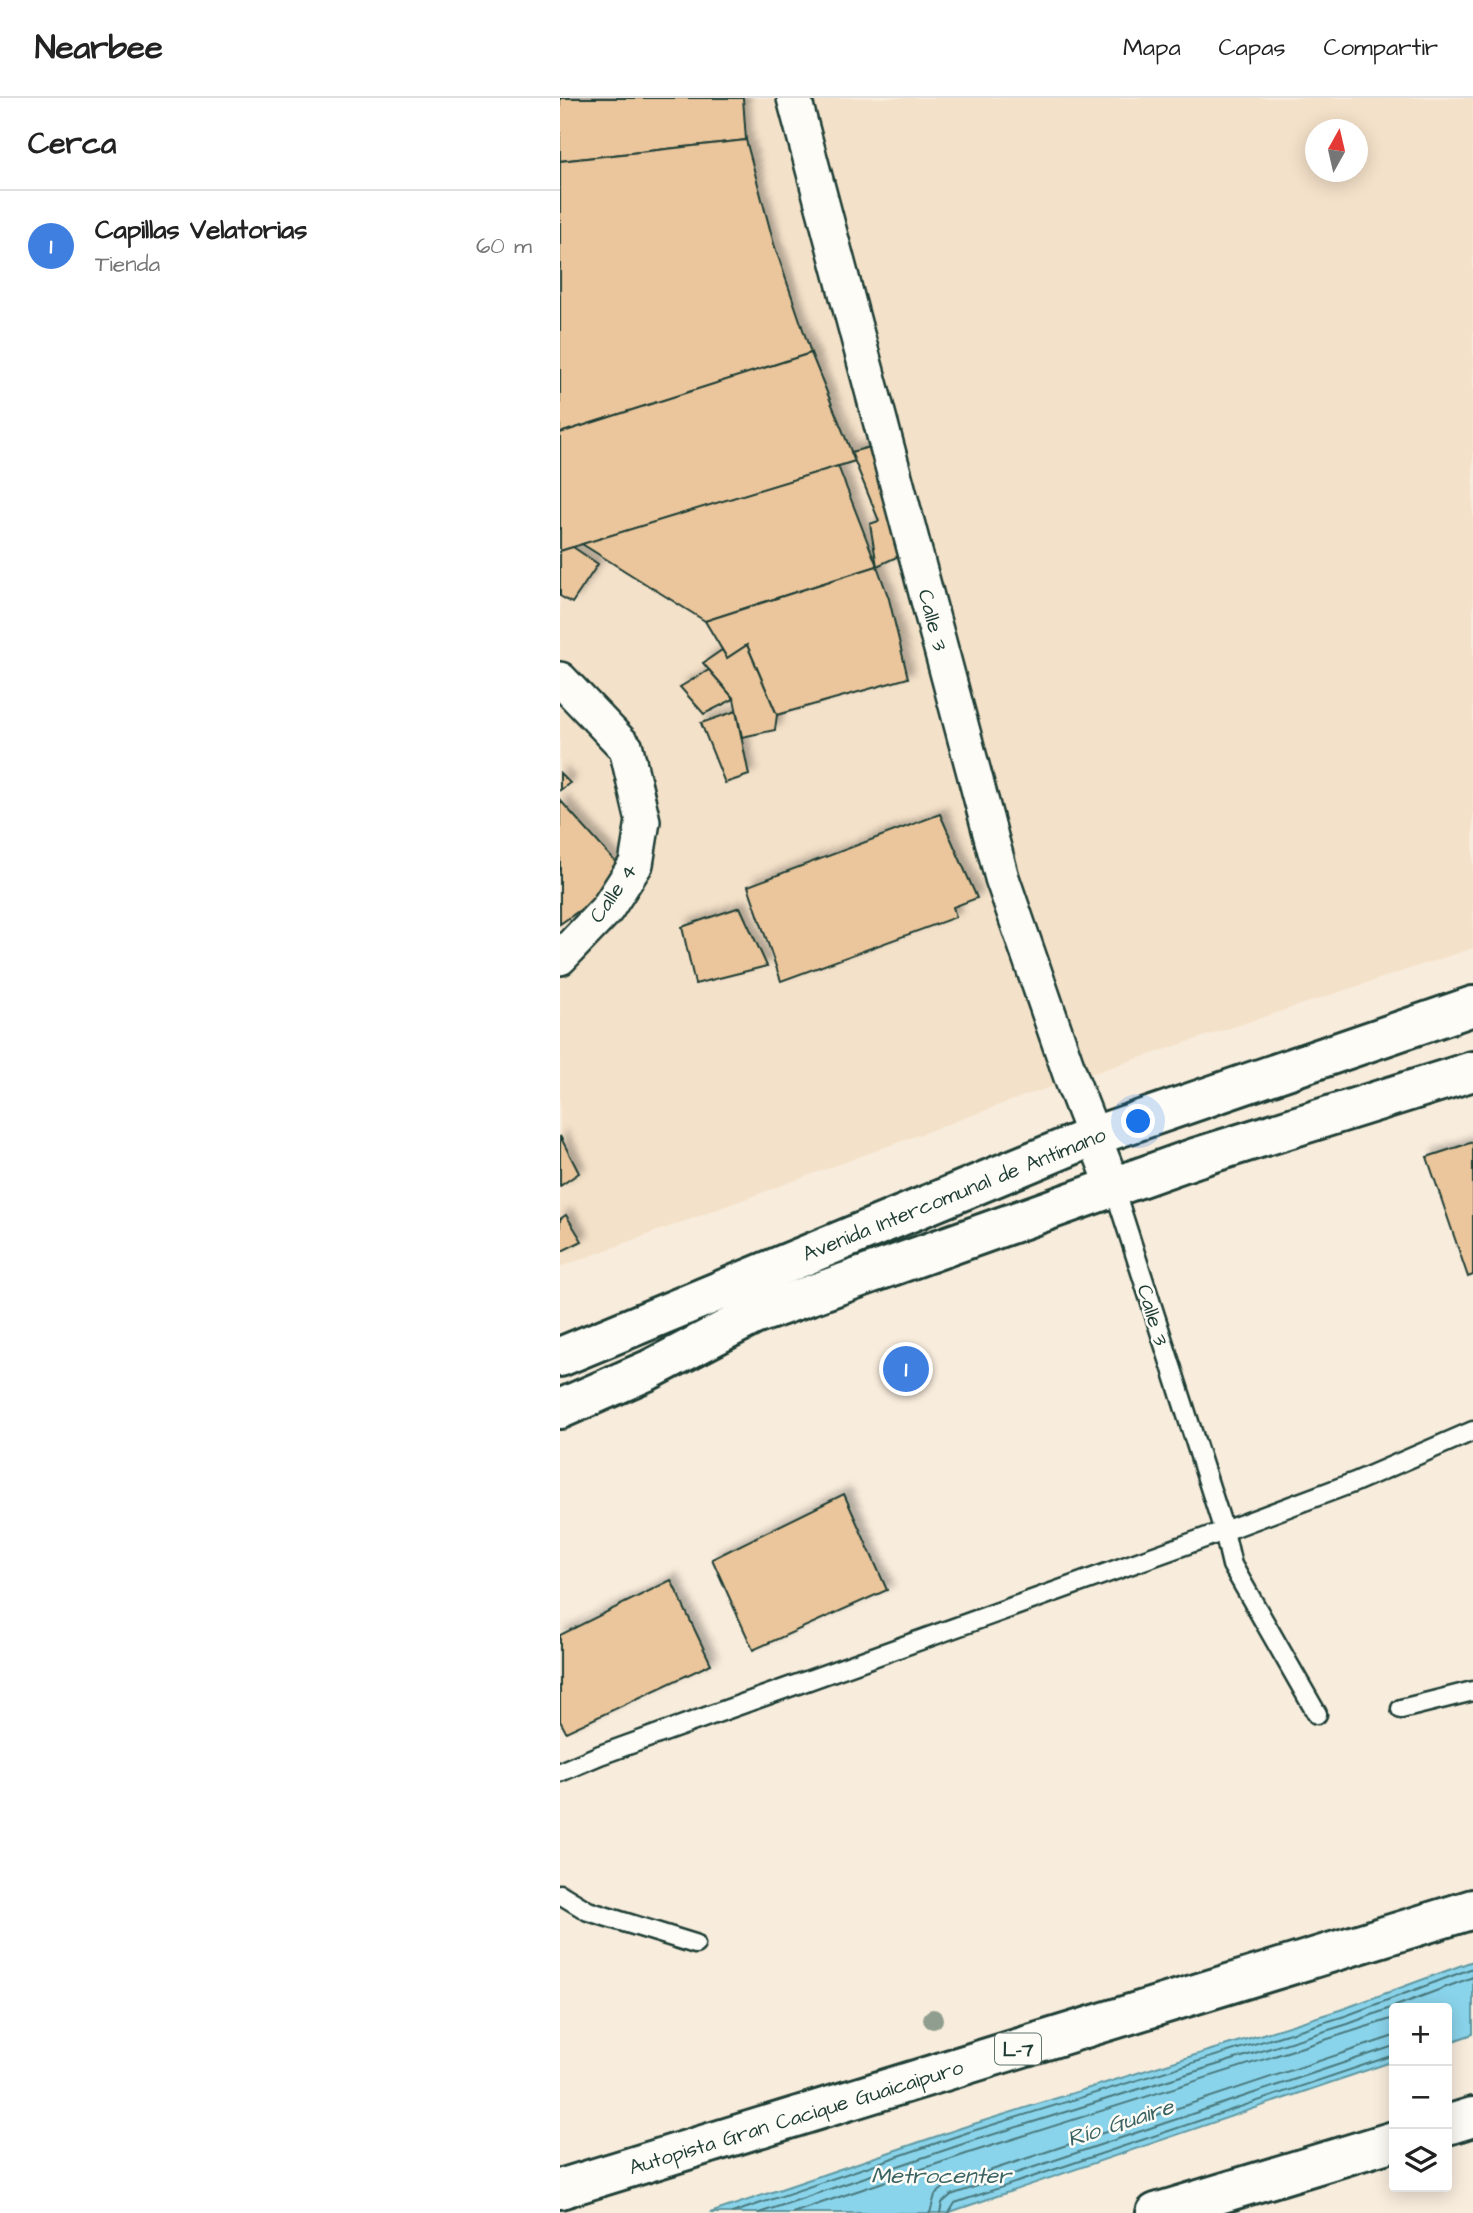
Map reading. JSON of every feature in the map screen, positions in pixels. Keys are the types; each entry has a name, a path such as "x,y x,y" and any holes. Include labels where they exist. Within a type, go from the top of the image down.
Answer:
{"main road":[{"name":"Avenida Intercomunal de Antímano","path":"560,1357 1094,1136 1473,1006"},
{"name":"Avenida Intercomunal de Antímano","path":"561,1408 649,1370 754,1315 1195,1158 1473,1071"},
{"name":"Autopista Gran Cacique Guaicaipuro","path":"560,2189 1473,1909"},
{"path":"1452,2123 1473,2117"},
{"path":"1156,2213 1389,2143"}],"street":[{"name":"Calle 3","path":"794,98 1002,878 1114,1188"},
{"name":"Calle 4","path":"560,679 626,748 643,821 636,864 607,909 560,958"}],"lane":[{"name":"Calle 3","path":"1114,1188 1193,1443 1224,1531 1232,1565 1317,1713"},
{"path":"560,1772 600,1755 1224,1531 1355,1482 1473,1431"},
{"path":"1401,1709 1473,1691"},
{"path":"560,1894 588,1911 695,1944"}],"shaded area":[{"path":"560,98 1473,98 1473,948 1027,1095 560,1267"}],"water":[{"name":"Metrocenter","path":"1473,1961 1473,2034 1452,2041 1452,2003 1389,2003 1389,2063 947,2213 710,2213 964,2127 1343,2009"}],"building":[{"path":"560,98 743,98 746,140 560,161"},
{"path":"746,140 774,244 811,353 560,433 560,161"},
{"path":"811,353 855,461 560,551 560,433"},
{"path":"874,446 912,550 877,566 870,524 879,521 851,452"},
{"path":"838,466 877,566 705,621 582,544"},
{"path":"573,547 598,564 572,603 560,596 560,551"},
{"path":"877,566 889,599 908,678 777,715 747,645 727,658 705,621"},
{"path":"747,645 777,715 775,730 742,737 734,699 703,663 722,650 727,658"},
{"path":"709,670 734,699 704,714 680,687"},
{"path":"736,711 749,775 725,783 701,723"},
{"path":"560,773 570,783 560,790"},
{"path":"560,800 628,876 560,924"},
{"path":"940,814 977,898 953,907 956,917 781,981 748,886"},
{"path":"740,907 767,966 695,984 682,927"},
{"path":"560,1136 579,1173 560,1186"},
{"path":"1473,1142 1473,1275 1468,1277 1427,1157"},
{"path":"566,1215 582,1241 560,1252 560,1219"},
{"path":"844,1494 887,1590 753,1650 712,1559"},
{"path":"671,1580 711,1664 566,1732 560,1721 560,1635"}],"place":[{"name":"Capillas Velatorias","path":"906,1369"}],"water label":[{"name":"Río Guaire","path":"1120,2122"}]}
